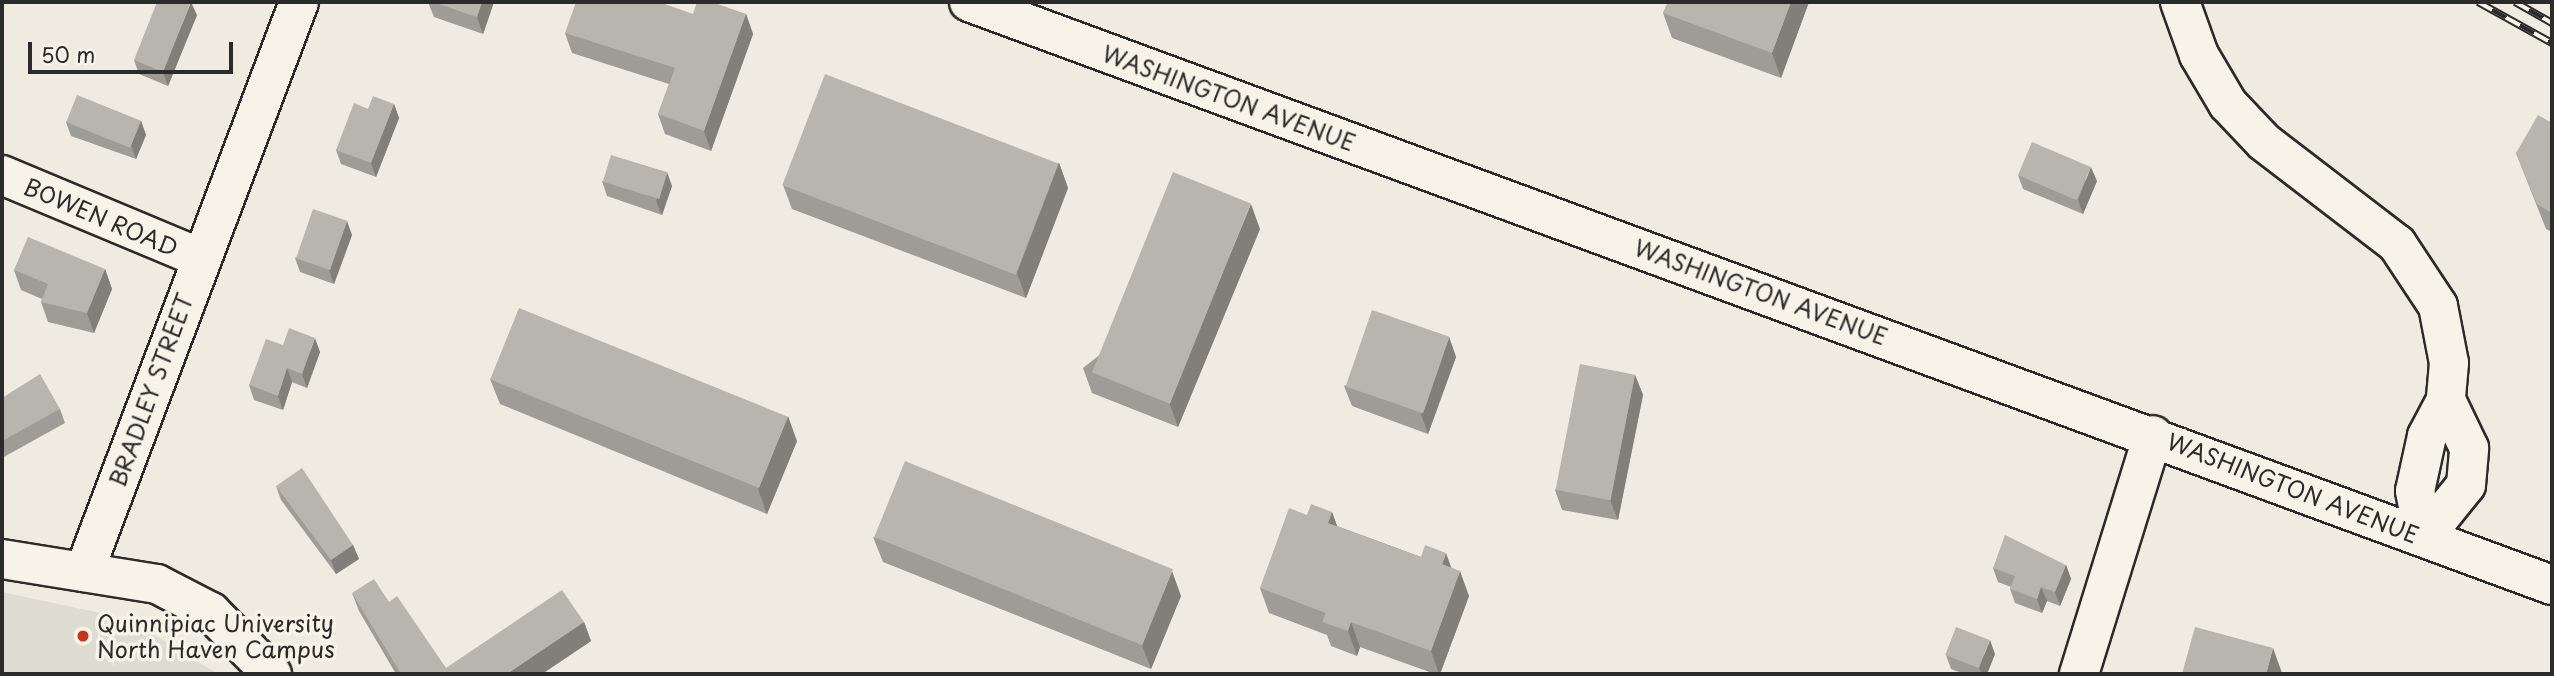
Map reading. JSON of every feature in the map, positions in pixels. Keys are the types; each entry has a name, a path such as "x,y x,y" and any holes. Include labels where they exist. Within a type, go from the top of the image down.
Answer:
{"street":[{"name":"BRADLEY STREET","path":"84,572 200,258 299,2"},
{"name":"WASHINGTON AVENUE","path":"969,2 2153,435 2552,584"},
{"path":"2180,2 2199,55 2228,104 2264,142 2397,244 2423,275 2446,337 2446,400 2427,436 2415,491 2424,537"},
{"name":"BOWEN ROAD","path":"2,175 200,258"},
{"path":"2079,674 2153,435"},
{"path":"2,559 157,584 211,612 272,674"}],"shaded area":[{"name":"Quinnipiac University North Haven Campus","path":"2,592 128,619 218,674 2,674"}],"building":[{"path":"157,2 191,2 163,72 134,60"},
{"path":"433,2 482,2 477,17"},
{"path":"576,2 659,2 693,14 697,2 712,2 746,14 704,131 658,114 675,68 565,33"},
{"path":"1668,2 1791,2 1772,53 1663,13"},
{"path":"825,74 1058,164 1016,275 782,185"},
{"path":"77,95 141,121 130,148 66,122"},
{"path":"373,96 394,104 371,163 336,150 354,103 368,109"},
{"path":"2538,115 2552,123 2552,213 2537,204 2516,153"},
{"path":"2032,142 2091,167 2077,200 2018,175"},
{"path":"611,155 667,172 659,199 603,182"},
{"path":"1173,172 1251,203 1170,404 1092,372"},
{"path":"313,209 347,221 330,270 296,258"},
{"path":"28,237 105,269 87,313 41,302 48,284 14,270"},
{"path":"519,308 788,417 759,488 490,379"},
{"path":"1372,310 1450,337 1423,413 1346,387"},
{"path":"289,328 315,338 302,374 287,368 278,396 249,385 266,339 283,345"},
{"path":"1580,364 1635,375 1611,500 1556,490"},
{"path":"40,374 60,409 2,441 2,398"},
{"path":"905,461 1173,569 1142,645 874,537"},
{"path":"302,468 353,545 331,560 276,486"},
{"path":"1311,504 1332,512 1328,523 1421,557 1425,545 1446,553 1442,564 1460,571 1431,651 1351,622 1348,631 1322,622 1326,613 1260,588 1289,508 1307,515"},
{"path":"2005,535 2066,565 2055,592 2041,587 2037,599 2010,589 2015,576 1993,568"},
{"path":"374,579 389,602 397,596 446,668 562,590 584,622 507,674 401,674 352,593"},
{"path":"1956,627 1990,640 1979,668 1945,655"},
{"path":"2195,627 2273,648 2266,674 2182,674"}],"railway":[{"path":"2478,2 2552,43"},
{"path":"2515,2 2552,23"}],"place":[{"name":"Quinnipiac University North Haven Campus","path":"83,636"}]}
